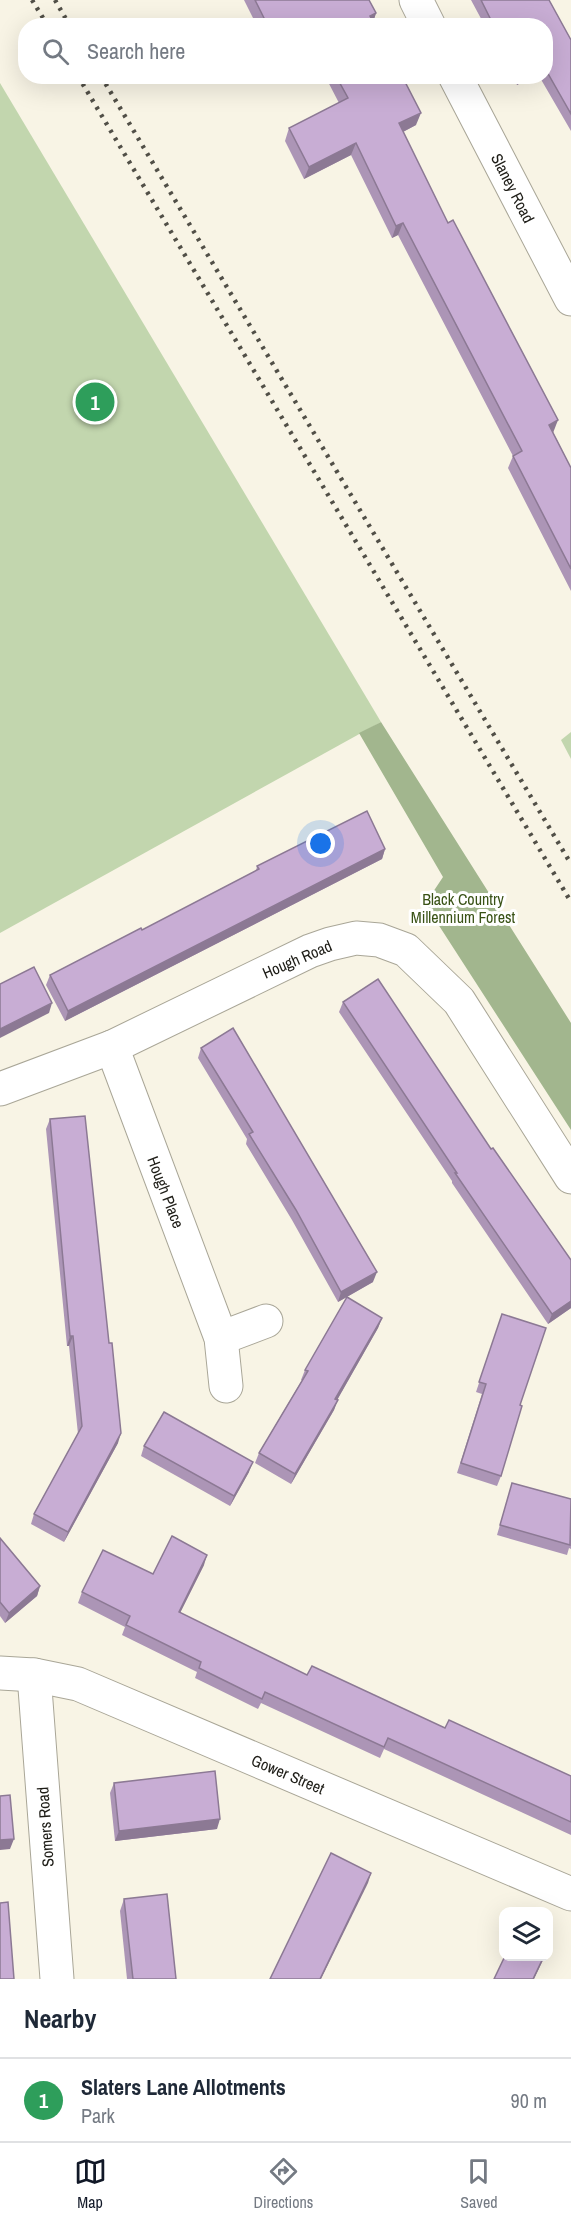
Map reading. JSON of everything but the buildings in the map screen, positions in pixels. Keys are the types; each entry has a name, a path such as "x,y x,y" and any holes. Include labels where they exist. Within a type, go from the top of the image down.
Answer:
{"street":[{"path":"416,0 425,18"},
{"name":"Slaney Road","path":"459,84 571,299"},
{"name":"Hough Road","path":"0,1089 111,1047 310,951 356,938 379,940 406,950 459,1001 571,1177"},
{"name":"Hough Place","path":"111,1047 220,1338 226,1386"},
{"path":"220,1338 266,1321"},
{"name":"Gower Street","path":"0,1673 34,1675 78,1684 571,1893"},
{"name":"Somers Road","path":"34,1675 57,1979"}],"green space":[{"path":"0,83 381,722 0,933"},
{"name":"Black Country Millennium Forest","path":"381,722 571,1023 571,1130 425,904 443,877 359,733"},
{"path":"571,732 571,759 561,740"}],"railway":[{"path":"32,0 43,18"},
{"path":"55,0 65,18"},
{"path":"83,84 571,902"},
{"path":"106,84 571,864"}],"place":[{"name":"Slaters Lane Allotments","path":"95,402"}]}
